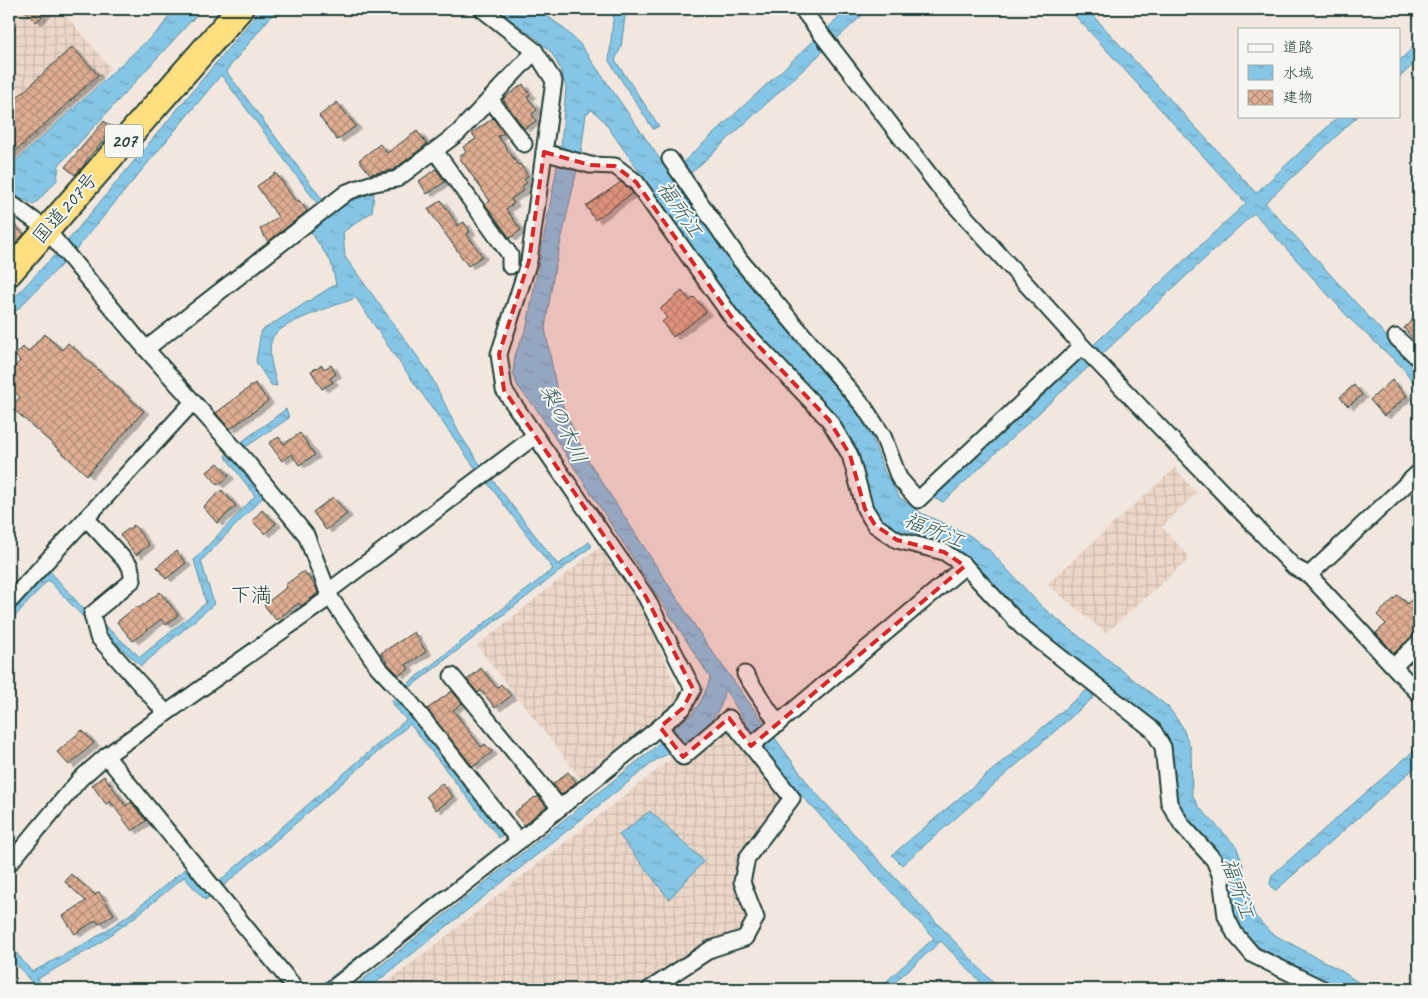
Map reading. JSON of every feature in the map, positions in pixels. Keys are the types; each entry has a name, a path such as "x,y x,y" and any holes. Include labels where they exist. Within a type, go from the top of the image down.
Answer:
{"highway":[{"name":"国道207号","path":"9,273 52,236 240,9"}],"street":[{"path":"332,989 683,708 693,689 646,596 504,390 499,354 529,261 554,81 535,51 482,9"},
{"path":"802,9 942,191 1082,346 1294,567 1309,575 1419,694"},
{"path":"146,349 347,192 370,184 397,179 434,151 458,132 535,51"},
{"path":"490,99 524,144"},
{"path":"434,151 510,255 510,266"},
{"path":"544,152 590,165 615,166 636,182 733,319 830,420 850,454 865,509 875,526 897,540 944,552 964,566 1022,627 1153,730 1163,747 1169,803 1182,825 1214,860 1221,877 1226,916 1234,934 1253,955 1323,989"},
{"path":"670,159 740,260 864,407 883,436 899,478 918,500 1082,346"},
{"path":"13,205 52,236 146,349 246,461 306,534 328,593 378,667 403,694 519,841"},
{"path":"1396,337 1419,359"},
{"path":"9,602 193,402"},
{"path":"9,864 80,779 106,756 328,593 535,436"},
{"path":"1309,575 1419,472"},
{"path":"86,518 130,566 132,580 92,614 98,637 166,713"},
{"path":"751,746 964,566"},
{"path":"1394,666 1419,642"},
{"path":"745,674 778,724"},
{"path":"452,676 560,808"},
{"path":"659,987 711,949 746,938 756,918 742,882 747,858 792,798 729,718 683,757 660,727"},
{"path":"106,756 296,989"}],"highlighted area":[{"path":"544,152 590,165 615,166 636,182 733,319 829,420 850,455 865,509 875,525 897,540 944,552 965,566 751,746 729,718 683,757 660,727 683,708 693,689 646,597 504,390 499,354 529,261"}],"shaded area":[{"path":"9,9 61,9 111,69 9,163"},
{"path":"1175,468 1196,493 1162,527 1190,558 1106,633 1047,584"},
{"path":"602,545 646,615 682,701 583,781 477,646"},
{"path":"719,716 777,790 780,806 737,864 735,881 749,917 742,932 710,942 641,989 379,989 690,744"}],"water":[{"path":"174,9 202,9 59,165 57,180 34,205 23,199 9,211 9,199 13,194 9,187 9,167 160,29"},
{"path":"261,9 277,9 226,71 331,211 339,205 374,193 372,212 343,232 345,257 430,374 459,433 483,469 478,472 356,298 298,320 286,326 273,337 270,349 271,362 277,386 271,385 256,362 261,331 336,284 331,262 311,232 326,215 221,75 73,253 9,318 9,303 65,244"},
{"path":"496,9 537,9 561,26 580,44 737,270 856,405 871,435 884,471 899,497 921,513 969,535 989,550 1042,607 1168,707 1182,726 1191,749 1192,794 1199,807 1236,846 1242,862 1249,898 1255,916 1271,933 1340,970 1368,989 1336,989 1259,947 1241,933 1231,912 1225,869 1214,848 1186,820 1175,804 1158,727 1028,622 974,563 946,543 892,528 874,513 855,448 837,417 733,305 603,120 592,110 586,114 581,152 554,272 545,328 557,392 584,454 706,643 812,789 999,989 987,989 941,941 887,989 878,989 934,938 801,795 754,736 726,691 723,693 720,707 710,722 690,741 656,760 368,989 351,989 653,749 672,729 692,714 701,701 710,677 535,407 518,387 513,373 515,355 527,326 561,146 566,88 560,68 551,52 536,38"},
{"path":"614,9 626,9 621,47 615,60 659,126 653,129 609,61"},
{"path":"848,9 869,9 690,174 681,164"},
{"path":"1069,9 1087,9 1256,193 1337,118 1356,118 1265,203 1419,372 1419,390 1402,367 1351,320 1254,213 943,502 930,497 1246,203"},
{"path":"1419,42 1419,59 1400,77 1400,60"},
{"path":"286,409 289,418 244,448 240,443"},
{"path":"228,452 264,496 201,561 214,604 141,666 106,634 104,625 140,657 206,603 194,560 255,496 225,456"},
{"path":"491,478 558,565 589,542 592,546 409,688 399,702 504,834 499,838 410,724 221,888 217,883 406,720 391,702 405,686 553,569 486,481"},
{"path":"49,570 87,613 89,623 48,580 9,623 9,614"},
{"path":"1088,689 1094,697 902,865 892,855"},
{"path":"1419,746 1419,764 1275,891 1270,884 1272,875"},
{"path":"650,811 704,861 669,899 619,835"},
{"path":"186,868 205,890 208,889 212,895 205,900 184,877 94,947 37,979 45,989 37,989 9,955 9,944 32,972 90,941 129,915"}],"building":[{"path":"24,9 50,9 36,22"},
{"path":"72,47 98,75 9,157 9,105"},
{"path":"523,84 530,95 527,97 537,110 532,114 536,121 524,129 503,99"},
{"path":"337,102 356,126 337,140 319,116"},
{"path":"493,118 504,133 498,136 528,176 524,179 527,183 522,186 524,190 511,199 514,203 506,209 521,230 510,238 485,204 490,201 459,157 466,152 463,147 476,139 472,133"},
{"path":"104,121 113,129 75,175 65,167"},
{"path":"417,131 427,144 393,170 370,174 359,160 380,144 387,153"},
{"path":"436,169 445,182 427,194 419,181"},
{"path":"276,173 296,202 299,200 307,211 268,242 260,229 278,217 257,186"},
{"path":"621,182 633,193 595,220 586,206"},
{"path":"441,200 458,226 464,222 470,232 467,234 482,256 468,266 428,209"},
{"path":"9,220 24,234 9,251"},
{"path":"682,291 690,301 694,297 706,312 673,337 662,322 667,318 660,309"},
{"path":"1419,314 1419,346 1404,328"},
{"path":"44,334 62,350 68,343 144,411 87,475 11,407 20,397 9,387 9,373 20,361 15,356 23,347 28,352"},
{"path":"322,365 324,369 331,365 336,374 330,378 333,382 322,389 311,371"},
{"path":"1392,380 1407,396 1384,416 1370,400"},
{"path":"255,383 268,401 230,429 216,413"},
{"path":"1354,385 1362,395 1348,406 1340,397"},
{"path":"300,433 315,455 299,465 292,454 282,461 269,443 279,437 284,444"},
{"path":"218,463 229,476 218,485 207,472"},
{"path":"222,490 236,506 217,523 203,507"},
{"path":"333,497 347,514 326,530 313,512"},
{"path":"262,510 276,523 265,534 252,521"},
{"path":"134,525 149,545 136,555 120,535"},
{"path":"176,551 186,563 166,579 157,567"},
{"path":"304,571 316,587 318,593 301,606 299,603 276,620 264,605 287,587 285,585"},
{"path":"160,592 178,615 166,625 161,619 133,641 117,622 137,606 139,608"},
{"path":"1398,595 1407,604 1413,598 1419,604 1419,633 1413,635 1394,653 1376,633 1386,624 1377,615"},
{"path":"414,632 426,652 406,665 409,669 399,675 381,653"},
{"path":"481,668 497,688 501,684 511,696 495,708 481,690 478,693 467,680"},
{"path":"452,691 462,703 453,710 481,747 485,744 492,752 473,767 427,709"},
{"path":"82,730 94,743 69,765 57,752"},
{"path":"568,772 576,782 561,795 553,784"},
{"path":"104,776 126,806 131,802 146,821 132,831 110,801 106,804 92,785"},
{"path":"442,783 453,797 436,810 426,796"},
{"path":"538,796 547,806 524,825 514,813"},
{"path":"71,874 95,895 99,892 114,914 99,924 96,920 75,934 63,916 86,901 65,882"}],"waterway":[{"path":"319,989 506,842"}],"railway":[{"path":"1416,989 1419,986"}],"district":[{"name":"下満","path":"251,595"}],"water label":[{"name":"福所江","path":"680,209"},
{"name":"梨の木川","path":"564,424"},
{"name":"福所江","path":"934,530"},
{"name":"福所江","path":"1238,888"}]}
